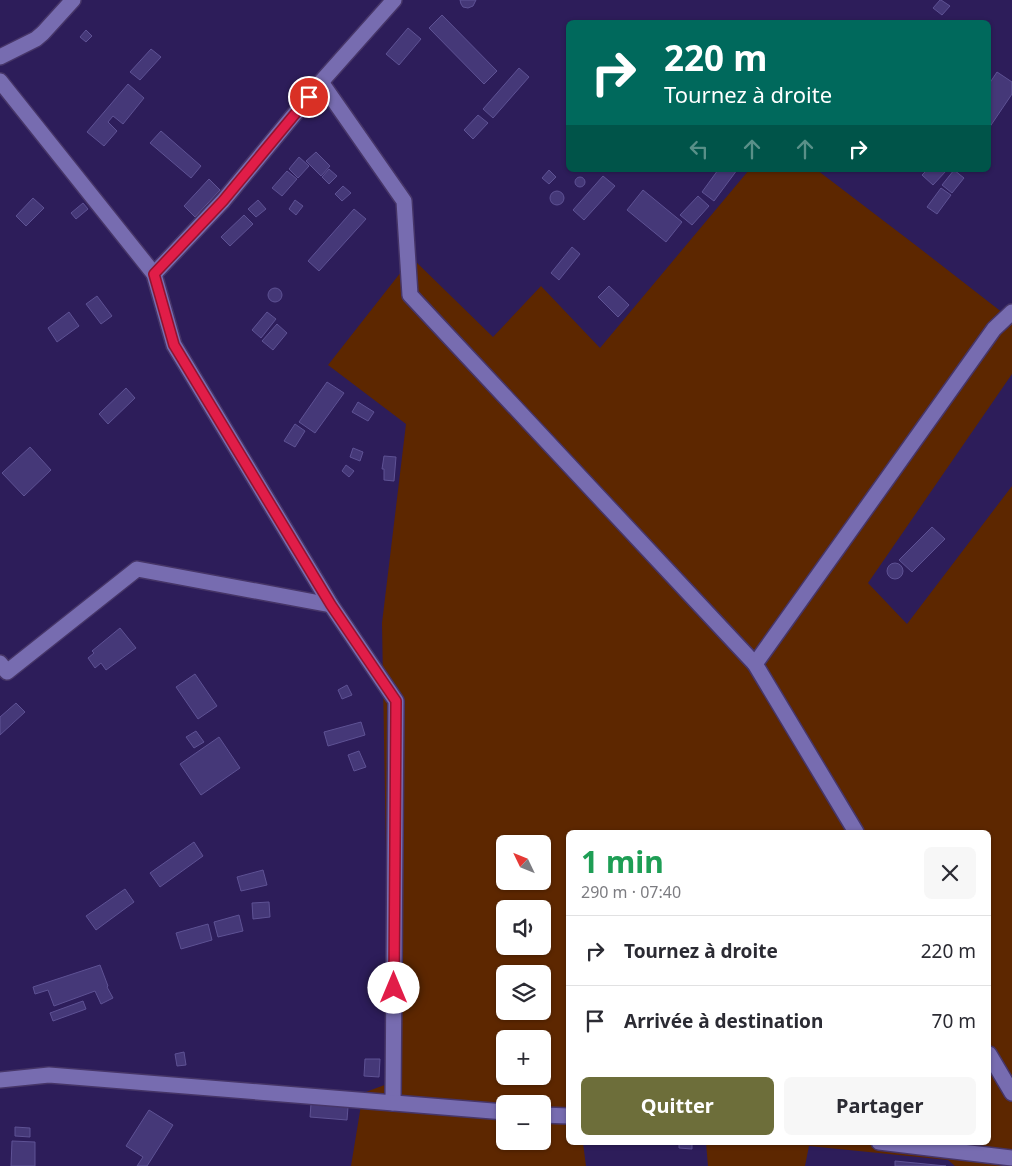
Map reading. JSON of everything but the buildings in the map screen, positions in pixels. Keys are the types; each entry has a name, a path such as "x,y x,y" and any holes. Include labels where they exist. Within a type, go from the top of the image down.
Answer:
{"street":[{"path":"0,56 36,39 73,0"},
{"path":"154,274 223,201 321,82 394,0"},
{"path":"0,81 154,274 174,345 331,605 396,701 394,1103"},
{"path":"321,82 404,201 410,294 755,664 855,830"},
{"path":"755,664 994,329 1012,312"},
{"path":"0,664 7,672 137,569 331,605"},
{"path":"991,1057 1012,1093"},
{"path":"0,1080 49,1075 496,1111"},
{"path":"551,1115 566,1116"},
{"path":"904,1145 1012,1158"}],"shaded area":[{"path":"747,172 820,172 1012,320 1012,374 868,583 907,624 1012,486 1012,1166 955,1166 948,1160 809,1146 805,1166 708,1166 706,1145 991,1145 991,830 566,830 566,1145 583,1145 586,1166 351,1166 363,1093 390,1083 382,623 406,424 328,365 412,258 493,337 541,286 600,348"}],"route":[{"path":"309,97 223,201 154,274 174,345 331,605 396,701 394,988"}]}
